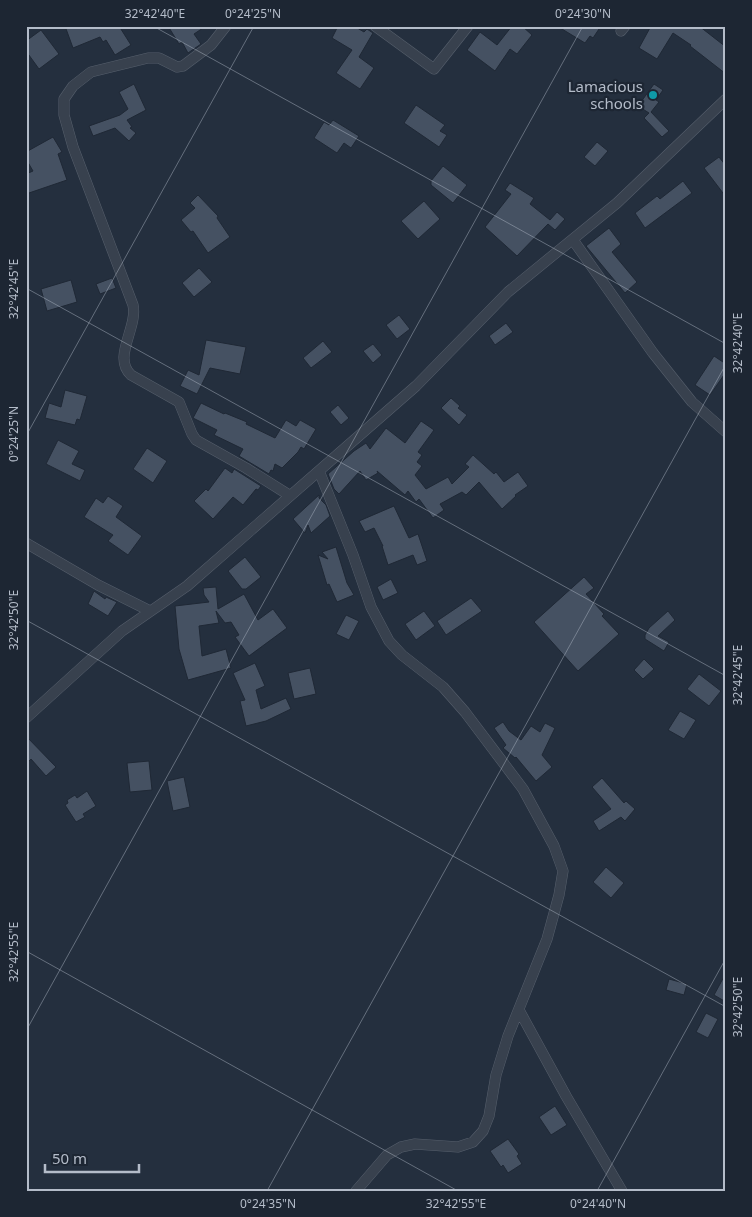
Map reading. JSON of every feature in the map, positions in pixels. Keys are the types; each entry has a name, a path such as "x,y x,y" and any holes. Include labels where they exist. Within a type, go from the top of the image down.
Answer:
{"street":[{"path":"226,26 211,45 183,66 177,67 159,58 148,58 91,72 73,86 64,99 64,115 93,204 133,305 135,315 123,356 126,370 131,375 179,402 196,440 289,495"},
{"path":"375,26 434,69 468,26"},
{"path":"26,718 122,631 187,586 416,386 508,292 574,240 726,99"},
{"path":"574,240 658,360 692,402 726,432"},
{"path":"319,471 353,555 371,608 389,641 402,655 444,687 523,789 554,846 562,871 559,895 547,939 496,1076 489,1116 483,1131 473,1142 458,1147 416,1144 401,1147 387,1155 356,1191"},
{"path":"26,543 150,611"},
{"path":"519,1010 566,1096 622,1191"}],"building":[{"path":"65,26 119,26 131,45 115,55 106,40 103,42 100,37 73,48"},
{"path":"168,26 206,26 194,34 201,44 188,53 182,42 179,44"},
{"path":"338,26 354,26 364,32 367,29 373,33 359,57 374,68 360,89 336,73 352,50 332,38"},
{"path":"512,26 522,26 532,35 517,54 510,49 495,71 467,50 480,32 497,45"},
{"path":"557,26 601,26 593,38 590,36 585,43"},
{"path":"651,26 699,26 726,47 726,74 691,45 673,33 657,59 639,48"},
{"path":"41,30 59,54 39,69 26,51 26,41"},
{"path":"134,84 146,110 127,120 132,127 130,128 136,133 129,141 115,128 93,136 89,126 120,115 128,109 119,92"},
{"path":"654,84 663,90 656,100 659,102 651,112 669,131 662,137 644,118 649,113 638,106"},
{"path":"416,105 445,125 440,131 447,135 439,147 404,123"},
{"path":"333,120 359,136 351,148 344,143 337,153 314,138 324,122 329,125"},
{"path":"53,137 62,152 58,154 67,180 26,194 26,174 33,171 26,159 26,152"},
{"path":"597,142 608,151 595,166 584,157"},
{"path":"719,157 726,166 726,197 704,168"},
{"path":"443,166 467,185 453,203 431,185 431,181"},
{"path":"683,181 692,193 645,228 635,213 657,196 660,199"},
{"path":"510,183 534,198 530,204 550,220 557,212 565,219 555,230 548,224 517,256 485,227 511,194 505,190"},
{"path":"198,195 218,216 217,218 230,237 208,253 193,231 191,232 181,220 195,208 190,203"},
{"path":"424,201 440,219 418,239 401,221"},
{"path":"609,228 621,244 612,252 637,282 625,293 586,246"},
{"path":"199,268 212,282 194,297 182,283"},
{"path":"112,278 116,288 100,294 96,284"},
{"path":"71,280 77,302 47,311 41,289"},
{"path":"399,315 410,329 397,339 386,325"},
{"path":"506,323 513,332 495,345 489,336"},
{"path":"206,340 246,347 240,374 210,368 197,394 180,386 188,370 199,375"},
{"path":"323,341 332,352 311,368 303,358"},
{"path":"373,344 382,355 373,363 363,351"},
{"path":"714,356 726,364 726,372 710,395 695,385"},
{"path":"65,390 87,396 80,420 77,419 75,425 45,418 49,403 61,407"},
{"path":"451,398 460,406 458,408 467,415 459,425 441,408"},
{"path":"201,403 247,422 246,424 275,438 286,420 296,426 300,420 316,429 304,449 301,447 282,468 275,464 273,471 271,470 269,474 239,456 243,449 214,435 217,430 193,418"},
{"path":"338,405 349,418 341,425 330,412"},
{"path":"421,421 434,430 418,452 422,455 417,462 422,466 415,475 426,489 448,477 452,484 469,467 465,464 473,455 494,474 496,472 504,482 518,472 528,486 515,495 502,509 479,482 466,495 462,492 440,504 444,510 433,518 419,499 416,502 408,491 405,495 377,471 378,473 366,480 360,471 339,494 334,489 328,474 354,451 366,443 370,449 386,428 405,443"},
{"path":"58,440 79,451 72,464 85,470 80,481 46,464"},
{"path":"147,448 167,461 153,483 133,469"},
{"path":"225,468 232,473 234,469 261,486 258,490 256,489 243,505 233,497 213,519 194,501 206,489 208,491"},
{"path":"319,495 319,498 326,505 330,516 311,533 308,525 305,533 293,519"},
{"path":"108,496 123,506 116,517 142,536 128,555 108,541 113,535 84,517 96,498 103,503"},
{"path":"394,506 409,538 418,534 427,561 417,565 413,555 388,565 383,546 374,528 365,532 359,521"},
{"path":"336,547 347,583 354,595 337,602 329,584 327,585 318,555 328,559 322,552"},
{"path":"245,557 261,577 246,589 242,589 228,571"},
{"path":"584,577 594,588 586,594 604,614 602,616 619,634 578,671 534,622"},
{"path":"391,579 398,593 383,600 377,587"},
{"path":"216,587 218,609 244,594 258,620 273,609 287,628 249,656 235,637 239,635 231,622 225,623 216,611 219,623 199,626 202,656 226,649 231,668 188,680 179,649 175,606 209,602 204,595 203,588"},
{"path":"94,591 105,599 106,597 117,602 108,616 88,604"},
{"path":"471,598 482,611 446,635 437,621"},
{"path":"424,611 435,626 416,640 405,624"},
{"path":"668,611 675,620 658,636 669,642 664,651 645,639 645,635 649,628"},
{"path":"346,615 359,621 349,640 336,634"},
{"path":"644,659 654,669 643,679 634,670"},
{"path":"255,663 265,686 256,690 261,709 286,698 291,709 266,721 246,726 240,701 245,700 233,673"},
{"path":"310,668 316,694 294,699 288,673"},
{"path":"699,674 721,691 709,706 687,689"},
{"path":"680,711 696,720 684,739 668,730"},
{"path":"503,722 509,731 521,740 531,726 540,732 545,723 555,728 542,755 552,767 536,781 516,757 503,748 506,745 494,728"},
{"path":"26,736 56,767 46,776 31,759 26,764"},
{"path":"149,761 152,790 130,792 127,763"},
{"path":"184,777 190,807 173,811 167,781"},
{"path":"602,778 624,803 626,801 635,809 625,821 621,817 599,831 593,821 611,809 592,787"},
{"path":"87,791 96,806 83,814 85,817 76,822 65,805 68,803 67,800 75,795 77,798"},
{"path":"606,867 624,883 611,898 593,882"},
{"path":"726,973 726,1002 714,995"},
{"path":"669,979 687,984 684,995 666,990"},
{"path":"706,1013 718,1019 708,1038 696,1032"},
{"path":"555,1106 567,1125 551,1135 539,1117"},
{"path":"508,1139 519,1154 517,1156 522,1164 508,1173 503,1165 501,1167 490,1151"}],"place":[{"name":"Lamacious schools","path":"653,95"}]}
